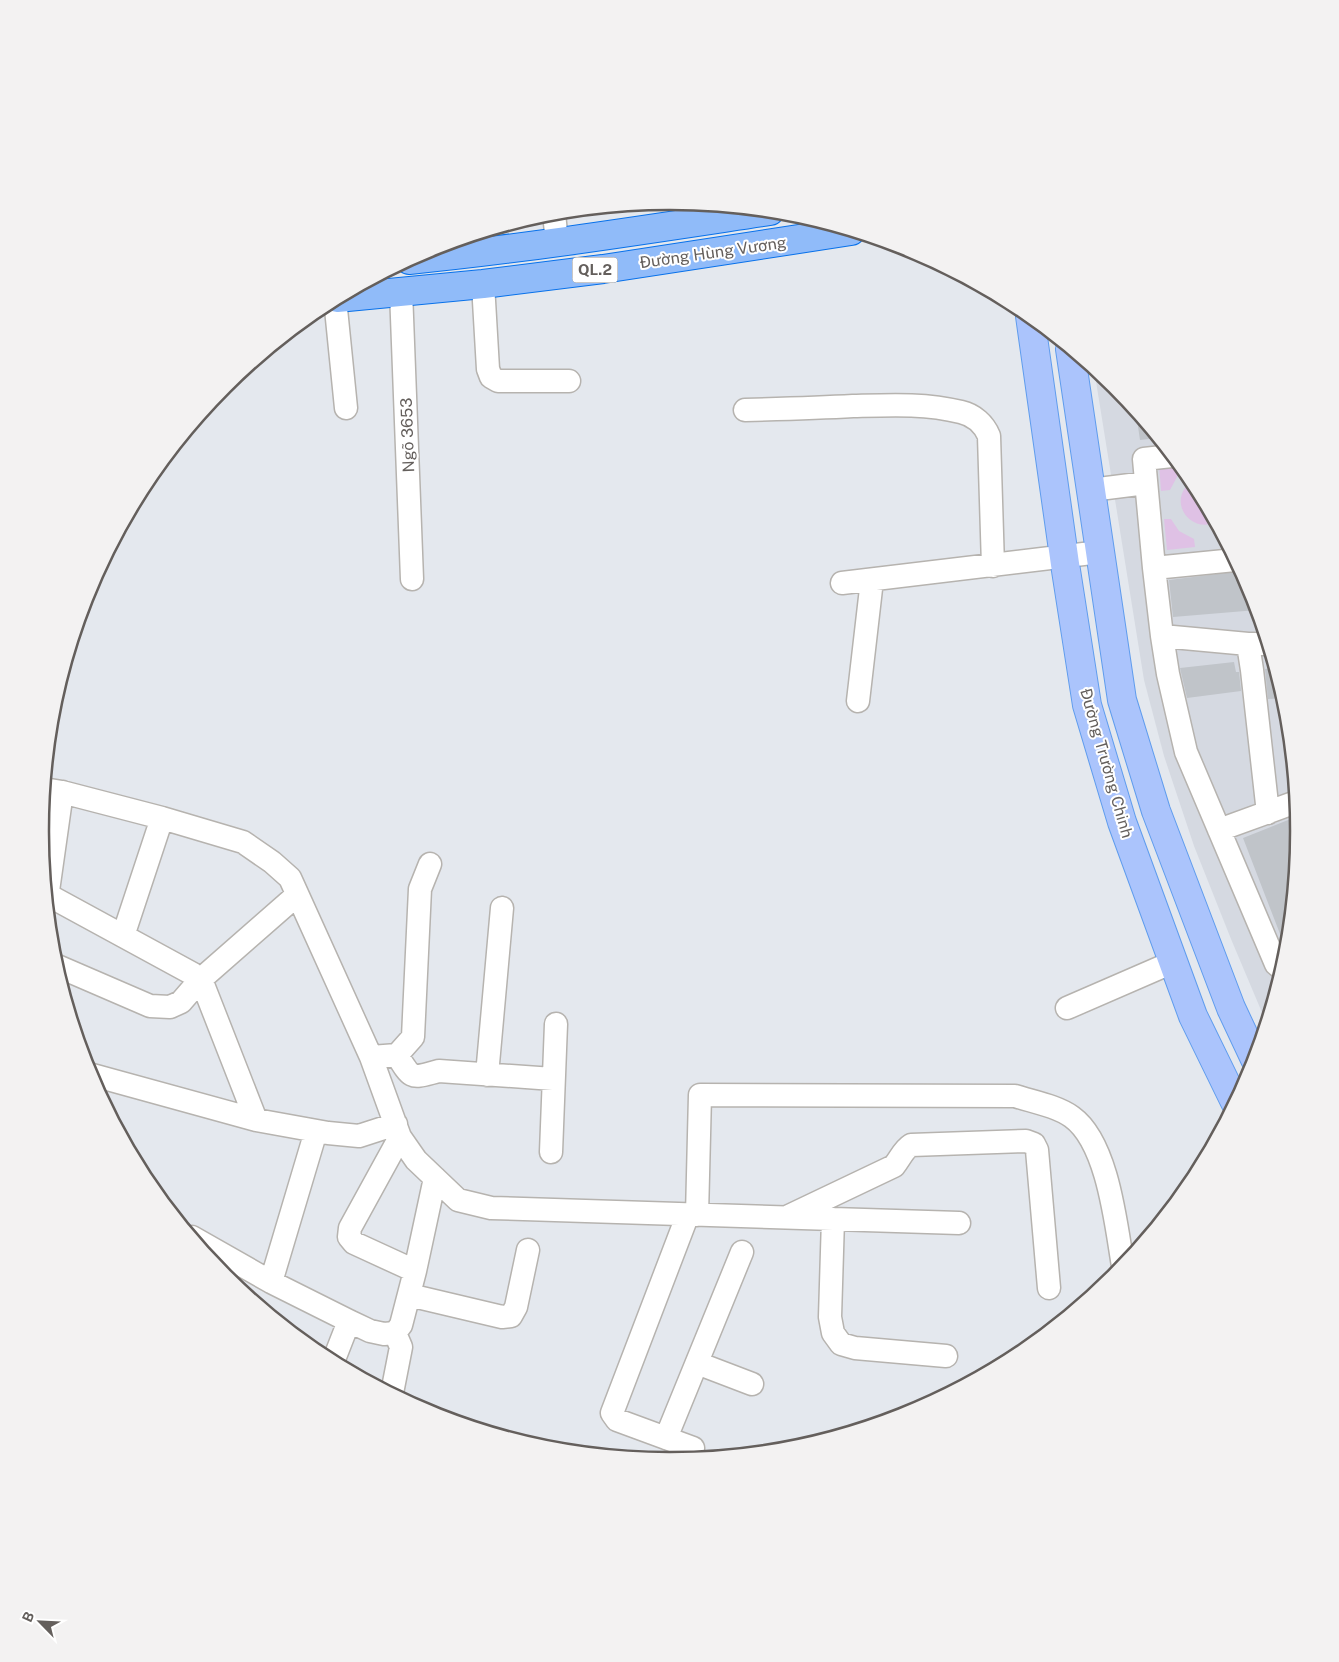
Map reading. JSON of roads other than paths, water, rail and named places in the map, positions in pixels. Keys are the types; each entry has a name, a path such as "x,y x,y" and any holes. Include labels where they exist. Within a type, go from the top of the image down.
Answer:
{"highway":[{"name":"Đường Hùng Vương","path":"433,258 557,243 746,216"},
{"name":"Đường Hùng Vương","path":"353,297 483,284 603,269 837,233"}],"main road":[{"name":"Đường Trường Chinh","path":"1032,328 1087,705 1122,822 1193,1016 1231,1094"},
{"name":"Đường Trường Chinh","path":"1071,358 1122,700 1156,811 1231,1008 1250,1049"}],"street":[{"path":"555,221 557,243"},
{"path":"483,284 488,369 491,377 498,380 569,381"},
{"name":"Ngõ 3653","path":"401,291 412,579"},
{"path":"337,307 346,408"},
{"path":"745,410 910,404 962,412 971,416 986,429 989,436 993,566"},
{"path":"1165,457 1144,459 1154,568 1168,674 1186,752 1276,963"},
{"path":"1091,490 1146,483"},
{"path":"842,583 1100,552"},
{"path":"1154,568 1228,561"},
{"path":"858,701 872,580"},
{"path":"1162,636 1258,644 1252,670 1268,813"},
{"path":"49,851 53,790 162,818 243,842 272,862 290,878 371,1057 398,1130 416,1160 458,1200 491,1208 959,1223"},
{"path":"1219,830 1289,805"},
{"path":"123,936 162,818"},
{"path":"371,1057 397,1054 413,1037 420,890 430,864"},
{"path":"65,969 150,1006 170,1007 181,1002 200,980 297,895"},
{"path":"53,898 193,974 200,980 256,1120"},
{"path":"487,1075 502,908"},
{"path":"1067,1008 1173,962"},
{"path":"551,1152 556,1024"},
{"path":"397,1054 408,1073 414,1076 425,1076 439,1071 553,1079"},
{"path":"100,1077 256,1120 316,1131 359,1136 398,1130"},
{"path":"693,1448 617,1420 612,1413 693,1214 700,1095 1015,1096 1050,1107 1072,1117 1086,1131 1100,1157 1112,1197 1121,1256"},
{"path":"398,1130 350,1228 349,1237 354,1243 415,1271"},
{"path":"271,1282 316,1131"},
{"path":"786,1218 894,1166 901,1158 905,1149 910,1145 1026,1141 1034,1144 1037,1150 1049,1288"},
{"path":"210,1247 271,1282 370,1331 384,1334 395,1332 401,1325 409,1295 434,1178"},
{"path":"833,1219 830,1317 833,1333 841,1344 856,1348 946,1356"},
{"path":"409,1295 502,1317 511,1316 516,1307 528,1250"},
{"path":"666,1438 742,1252"},
{"path":"336,1354 349,1321"},
{"path":"393,1387 401,1347 395,1332"},
{"path":"697,1363 752,1384"}]}
